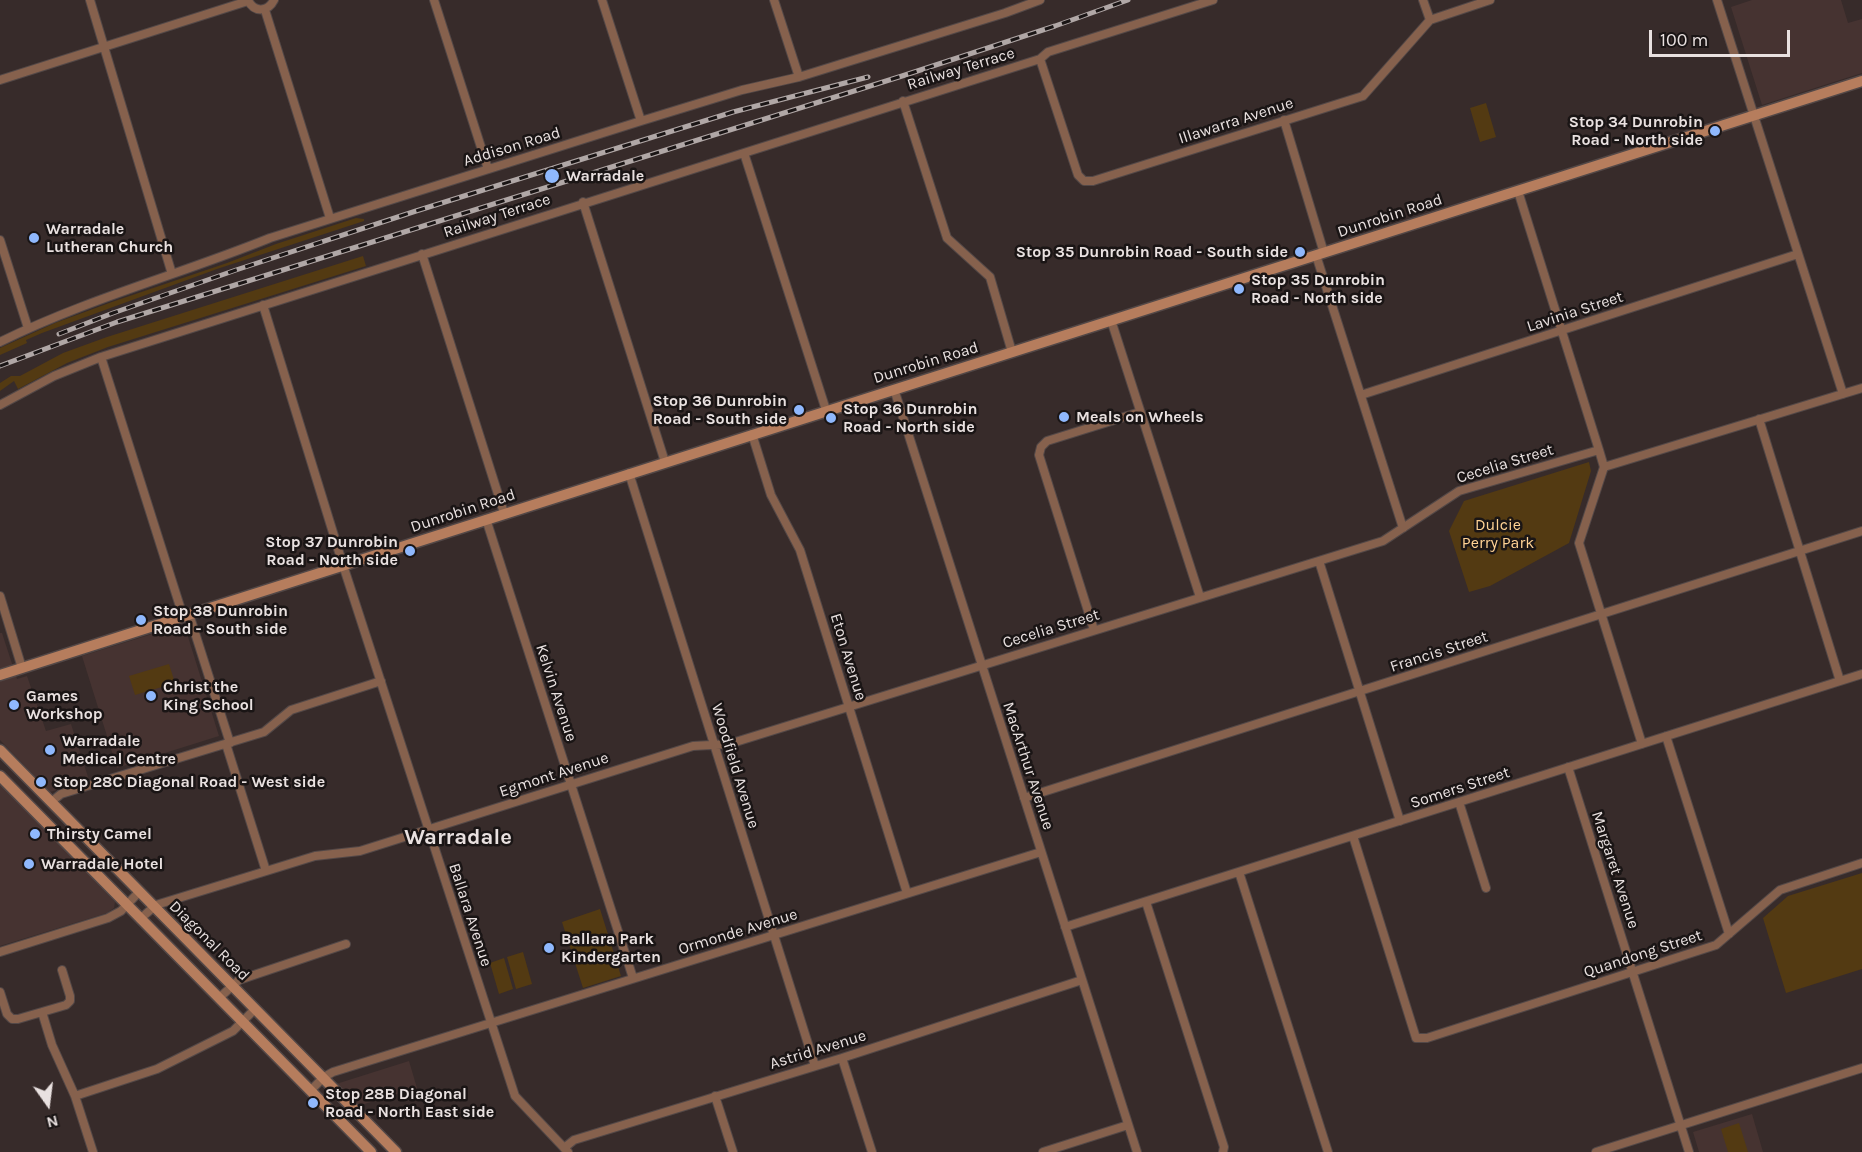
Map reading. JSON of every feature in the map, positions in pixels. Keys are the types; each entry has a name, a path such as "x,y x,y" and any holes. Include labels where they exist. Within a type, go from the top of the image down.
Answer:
{"street":[{"path":"90,0 172,274"},
{"path":"0,80 248,1 257,10 265,10 274,0"},
{"path":"434,0 488,169"},
{"path":"602,0 641,121"},
{"path":"774,0 799,77"},
{"name":"Addison Road","path":"0,342 28,328 330,218 742,90 799,77 1040,0"},
{"name":"Railway Terrace","path":"0,405 54,376 101,357 903,102 1040,58 1048,52 1213,0"},
{"path":"1423,0 1430,20 1491,0"},
{"path":"1718,0 1843,394"},
{"path":"265,10 330,218"},
{"name":"Illawarra Avenue","path":"1040,58 1078,175 1084,181 1093,181 1363,96 1430,20"},
{"name":"Dunrobin Road","path":"0,675 1862,81"},
{"path":"903,102 947,238 990,277 1012,352"},
{"path":"1284,120 1361,395 1403,528"},
{"path":"744,153 826,410"},
{"path":"1518,191 1604,467 1579,543 1642,744"},
{"path":"583,202 665,462"},
{"path":"0,240 28,328"},
{"path":"422,254 504,513"},
{"name":"Lavinia Street","path":"1361,395 1798,254"},
{"name":"Ballara Avenue","path":"263,305 343,565 515,1096 566,1150"},
{"path":"1111,320 1200,597"},
{"path":"101,357 228,743 266,871"},
{"name":"MacArthur Avenue","path":"894,388 1137,1152"},
{"path":"1604,467 1862,388"},
{"path":"1094,630 1039,455 1041,447 1047,441 1140,412"},
{"path":"1759,419 1840,681"},
{"name":"Eton Avenue","path":"752,434 771,495 800,550 907,893"},
{"name":"Cecelia Street","path":"982,665 1383,541 1459,491 1599,450"},
{"name":"Woodfield Avenue","path":"629,473 815,1066"},
{"name":"Kelvin Avenue","path":"486,519 633,978"},
{"name":"Francis Street","path":"1024,798 1862,531"},
{"path":"1319,561 1400,821"},
{"path":"0,596 22,668"},
{"name":"Egmont Avenue","path":"140,919 153,906 315,856 360,851 693,746 729,744 982,665"},
{"name":"Somers Street","path":"1065,927 1862,674"},
{"path":"51,802 61,794 264,732 291,710 381,681"},
{"path":"1666,736 1729,934"},
{"name":"Diagonal Road","path":"0,750 396,1152"},
{"name":"Margaret Avenue","path":"1568,767 1689,1152"},
{"name":"Diagonal Road","path":"0,776 371,1152"},
{"path":"1459,802 1486,888"},
{"name":"Quandong Street","path":"1353,836 1416,1038 1427,1038 1632,970 1716,945 1780,890 1862,863"},
{"name":"Ormonde Avenue","path":"311,1090 324,1077 333,1072 1041,852"},
{"path":"1239,872 1328,1152"},
{"path":"0,952 108,918 127,906 139,892"},
{"path":"1146,902 1224,1147 1223,1152"},
{"path":"219,998 239,980 346,944"},
{"path":"0,992 7,1014 12,1019 66,1005 70,1001 70,996 62,970"},
{"name":"Astrid Avenue","path":"566,1150 574,1140 842,1058 1082,980"},
{"path":"75,1096 157,1069 233,1031 255,1009"},
{"path":"42,1012 52,1045 75,1096 93,1152"},
{"path":"842,1058 872,1152"},
{"path":"1596,1152 1862,1068"},
{"path":"716,1096 733,1152"},
{"path":"1043,1152 1128,1125"}],"shaded area":[{"path":"1752,0 1841,0 1848,23 1862,19 1862,73 1762,105 1731,7"},
{"name":"Christ the King School","path":"184,624 219,736 117,768 82,656"},
{"path":"0,633 2,633 17,679 27,676 46,731 71,724 89,780 50,792 0,740"},
{"path":"0,782 115,902 114,908 107,913 0,946"},
{"path":"409,1061 417,1088 358,1106 336,1084"},
{"path":"1752,1114 1763,1152 1699,1152 1693,1132"}],"green space":[{"path":"1486,103 1496,137 1480,142 1470,108"},
{"path":"356,218 364,219 364,221 217,269 42,333 26,340 27,343 0,355 0,348 55,323 276,244"},
{"path":"363,256 366,266 108,347 67,363 18,389 14,381 0,391 0,383 11,376 20,376 63,353"},
{"name":"Dulcie Perry Park","path":"1589,462 1591,471 1569,543 1490,586 1469,592 1449,531 1464,501"},
{"path":"169,664 175,683 135,695 129,676"},
{"path":"1862,873 1862,969 1786,993 1763,918 1788,896"},
{"path":"600,909 621,976 583,988 562,922"},
{"path":"523,952 532,984 516,989 507,957"},
{"path":"504,958 513,989 499,994 490,963"},
{"path":"1739,1123 1748,1152 1728,1152 1721,1129"}],"railway":[{"path":"0,366 117,322 902,76 1128,0"},
{"path":"59,334 236,270 416,211 733,112 868,77"}],"place":[{"name":"Stop 34 Dunrobin Road - North side","path":"1715,131"},
{"name":"Warradale","path":"552,176"},
{"name":"Warradale Lutheran Church","path":"34,238"},
{"name":"Stop 35 Dunrobin Road - South side","path":"1300,252"},
{"name":"Stop 35 Dunrobin Road - North side","path":"1239,289"},
{"name":"Stop 36 Dunrobin Road - South side","path":"799,410"},
{"name":"Meals on Wheels","path":"1064,417"},
{"name":"Stop 36 Dunrobin Road - North side","path":"831,418"},
{"name":"Stop 37 Dunrobin Road - North side","path":"410,551"},
{"name":"Stop 38 Dunrobin Road - South side","path":"141,620"},
{"name":"Christ the King School","path":"151,696"},
{"name":"Games Workshop","path":"14,705"},
{"name":"Warradale Medical Centre","path":"50,750"},
{"name":"Stop 28C Diagonal Road - West side","path":"41,782"},
{"name":"Thirsty Camel","path":"35,834"},
{"name":"Warradale Hotel","path":"29,864"},
{"name":"Ballara Park Kindergarten","path":"549,948"},
{"name":"Stop 28B Diagonal Road - North East side","path":"313,1103"}],"district":[{"name":"Warradale","path":"458,838"}]}
